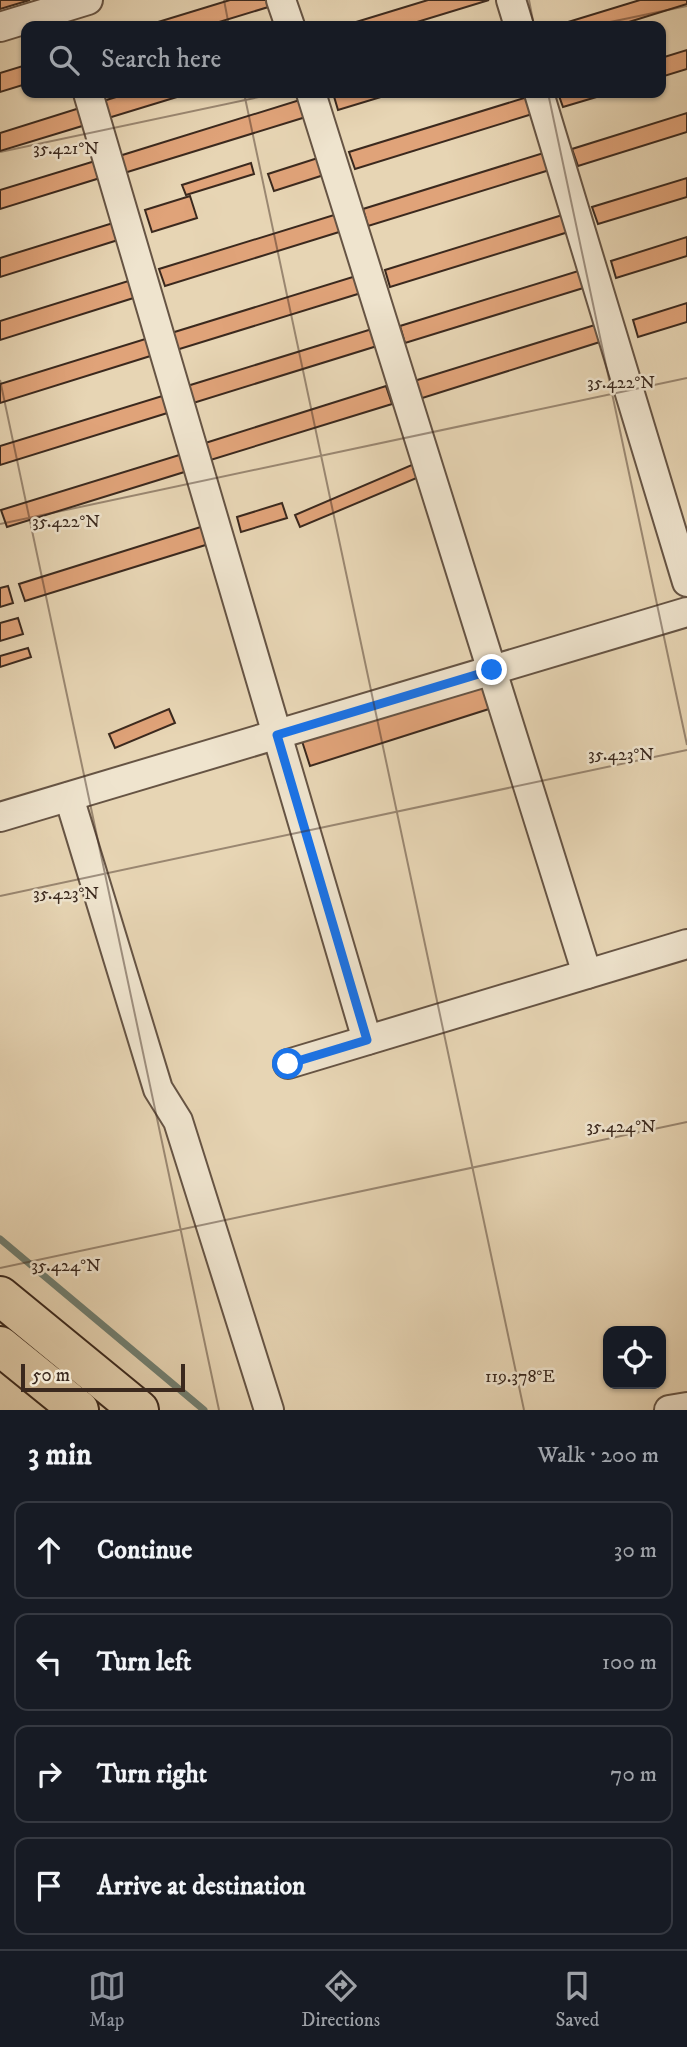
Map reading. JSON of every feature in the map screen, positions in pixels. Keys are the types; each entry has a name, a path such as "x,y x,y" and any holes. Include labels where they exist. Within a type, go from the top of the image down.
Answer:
{"highway":[{"path":"0,1296 139,1410"},
{"path":"0,1346 79,1410"}],"street":[{"path":"281,0 288,21"},
{"path":"511,0 517,21"},
{"path":"22,21 70,8"},
{"path":"0,27 21,21"},
{"path":"89,98 367,1040"},
{"path":"313,98 587,974"},
{"path":"541,98 687,582"},
{"path":"0,817 687,612"},
{"path":"69,797 158,1089 178,1121 269,1410"},
{"path":"288,1064 687,944"},
{"path":"669,1410 687,1407"}],"building":[{"path":"0,0 30,0 0,9"},
{"path":"230,0 274,0 275,5 222,21 161,21"},
{"path":"428,0 489,0 420,21 359,21"},
{"path":"640,0 687,0 687,4 632,21 571,21"},
{"path":"687,50 687,69 666,75 666,56"},
{"path":"21,67 21,86 0,92 0,73"},
{"path":"113,98 174,98 105,119 100,102"},
{"path":"334,98 378,98 338,110"},
{"path":"524,98 538,98 542,111 355,169 349,152"},
{"path":"560,98 593,98 563,107"},
{"path":"303,99 309,116 121,174 116,157"},
{"path":"86,106 92,123 0,151 0,133"},
{"path":"687,113 687,132 578,166 572,149"},
{"path":"550,151 556,168 368,226 363,209"},
{"path":"324,156 330,173 274,191 268,174"},
{"path":"95,161 100,178 0,209 0,190"},
{"path":"251,163 254,174 186,195 182,185"},
{"path":"687,178 687,197 598,224 592,207"},
{"path":"190,196 197,218 152,232 145,210"},
{"path":"347,211 352,228 165,286 159,269"},
{"path":"572,212 578,229 390,287 385,270"},
{"path":"113,223 118,240 0,277 0,258"},
{"path":"687,237 687,256 616,278 611,261"},
{"path":"588,268 593,285 405,343 400,326"},
{"path":"356,276 361,293 173,351 168,334"},
{"path":"138,278 143,295 0,340 0,321"},
{"path":"687,303 687,322 638,337 633,320"},
{"path":"598,324 603,341 416,400 411,382"},
{"path":"372,329 377,346 190,404 184,387"},
{"path":"155,336 160,353 0,403 0,384"},
{"path":"386,386 392,404 204,462 199,445"},
{"path":"172,393 177,410 0,465 0,446"},
{"path":"189,452 194,469 7,527 1,510"},
{"path":"414,464 419,477 300,527 295,515"},
{"path":"282,503 287,518 241,532 237,517"},
{"path":"207,525 212,543 25,601 19,584"},
{"path":"8,586 13,603 0,607 0,588"},
{"path":"18,618 23,634 0,641 0,623"},
{"path":"28,648 31,657 0,667 0,656"},
{"path":"483,679 492,708 310,766 301,738"},
{"path":"169,709 175,723 115,748 109,734"}],"waterway":[{"path":"0,1239 204,1410"}],"route":[{"path":"288,1064 367,1040 277,735 492,670"}]}
